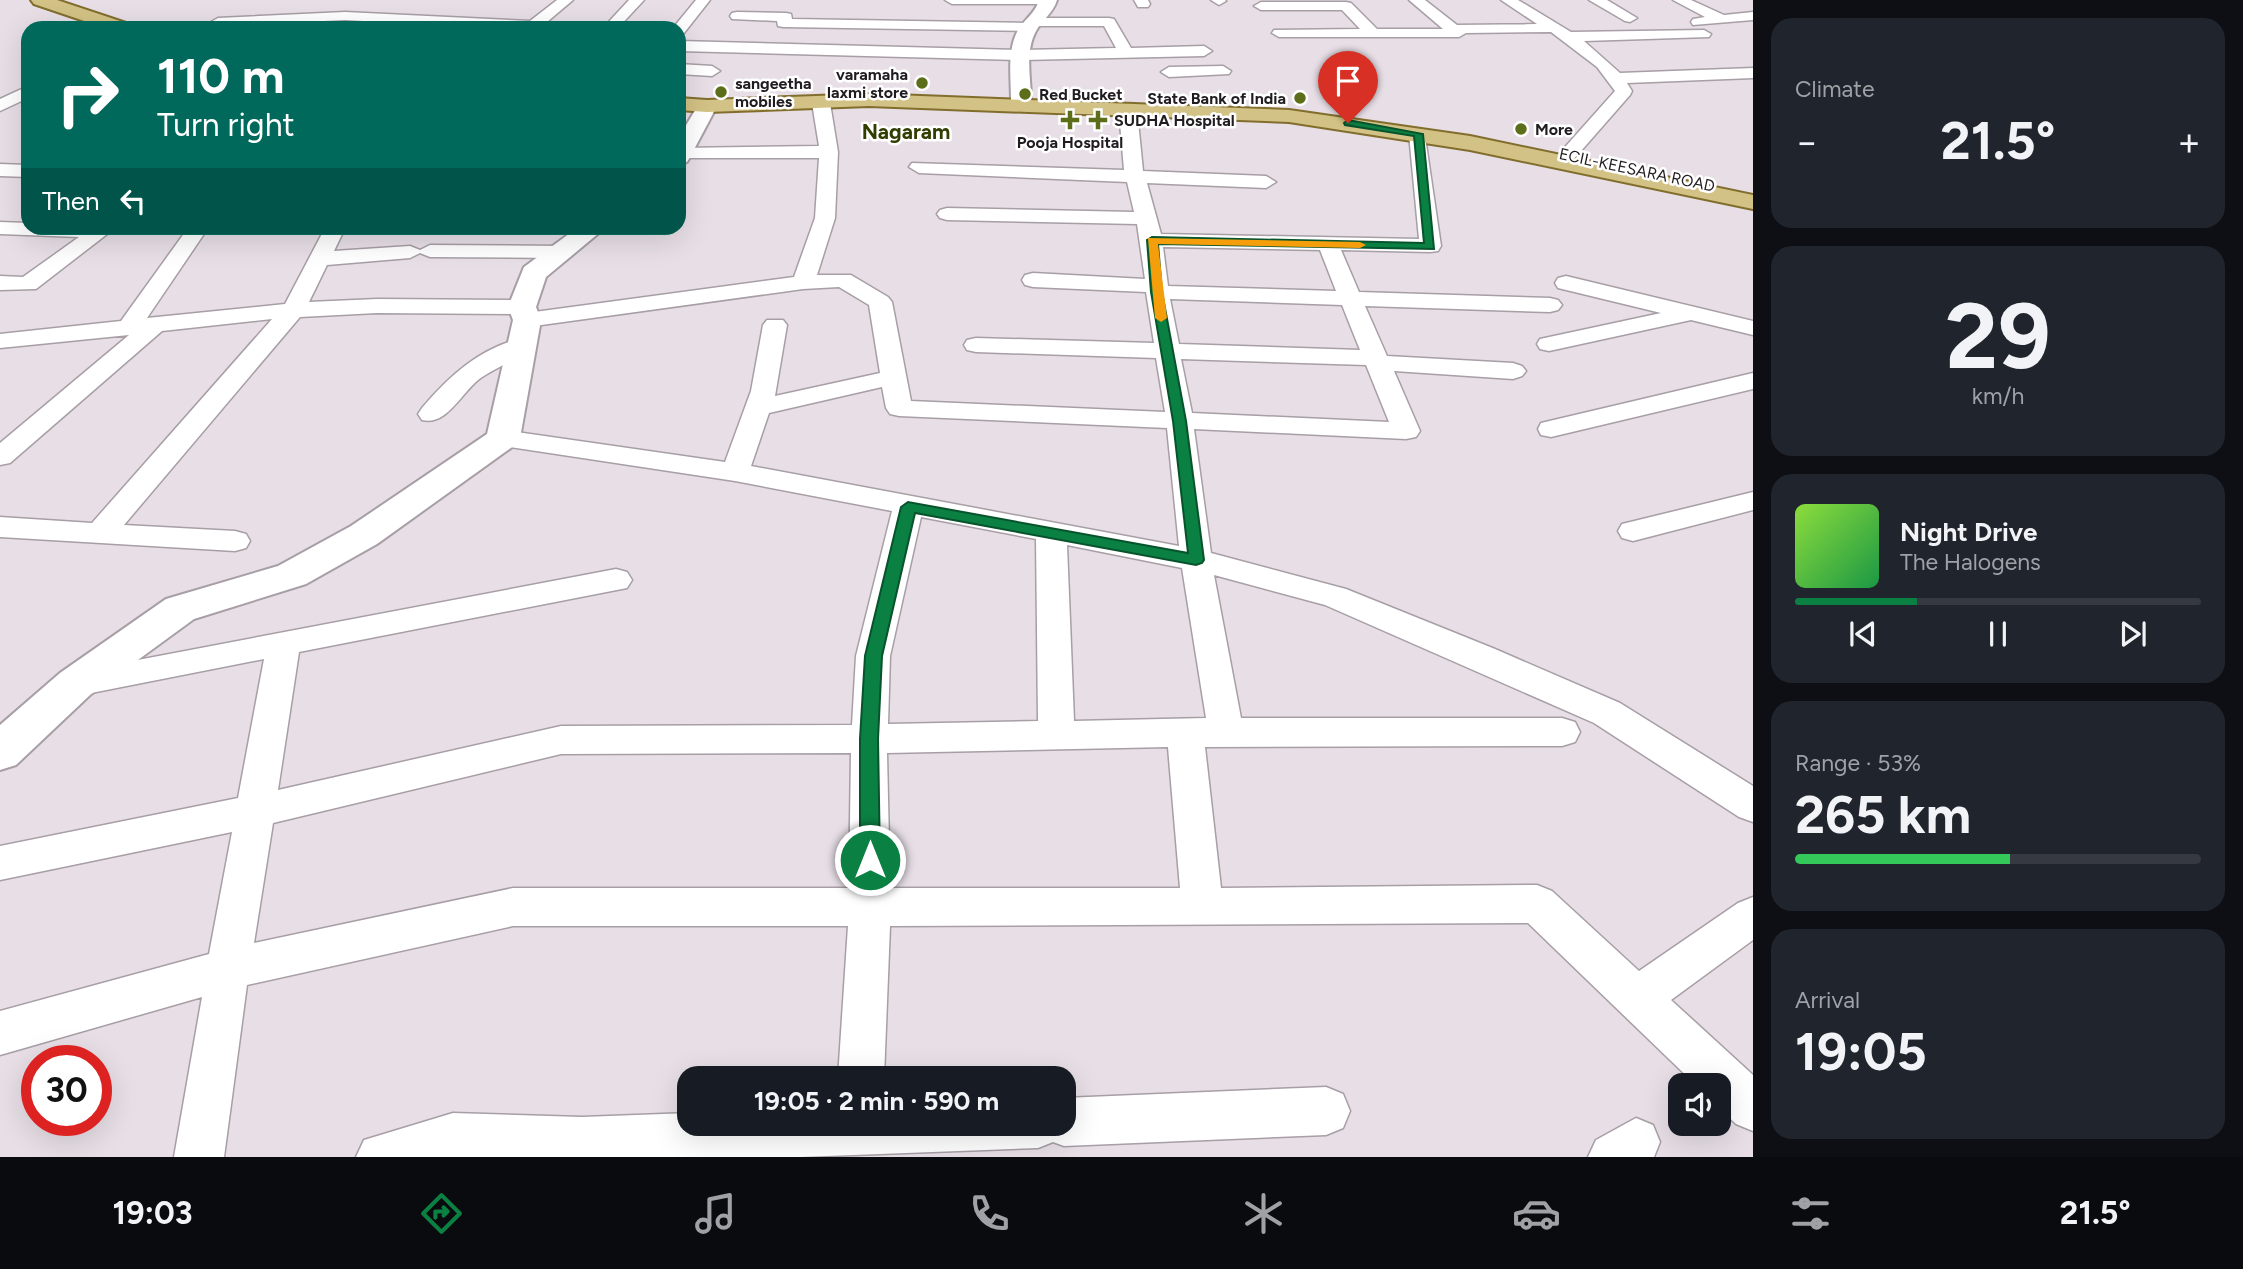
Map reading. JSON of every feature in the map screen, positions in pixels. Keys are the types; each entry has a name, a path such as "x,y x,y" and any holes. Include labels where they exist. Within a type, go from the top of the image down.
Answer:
{"main road":[{"path":"40,0 115,21"},
{"path":"82,0 121,21"},
{"path":"686,99 783,100 915,95 1021,102"},
{"path":"686,104 869,100 1021,102"},
{"name":"ECIL-KEESARA ROAD","path":"1021,102 1128,111 1289,116 1418,134 1753,195"},
{"name":"ECIL-KEESARA ROAD","path":"1021,102 1292,110 1378,121 1567,155 1753,202"}],"street":[{"path":"539,21 566,0"},
{"path":"617,21 637,0"},
{"path":"686,22 704,0"},
{"path":"771,48 795,0"},
{"path":"951,0 1039,0"},
{"path":"1021,102 1028,75 1022,55 1023,40 1031,24 1043,13 1048,0"},
{"path":"1279,33 1459,33 1416,0"},
{"path":"1596,0 1630,18"},
{"path":"1681,0 1723,20"},
{"path":"224,16 294,3"},
{"path":"1494,9 1514,4 1567,37 1618,78 1624,90 1567,155"},
{"path":"1261,6 1346,6 1373,33"},
{"path":"481,21 495,8"},
{"path":"1429,10 1455,10"},
{"path":"224,16 345,16 410,21"},
{"path":"737,16 784,20 874,18 1031,24 1109,22 1126,53"},
{"path":"1567,37 1701,28 1723,20 1753,16"},
{"path":"1453,29 1551,28"},
{"path":"686,46 1022,55 1204,51"},
{"path":"1157,52 1175,72"},
{"path":"686,69 712,71"},
{"path":"1147,73 1223,71"},
{"path":"1618,78 1655,79 1753,73"},
{"path":"0,92 21,91"},
{"path":"0,106 21,94"},
{"path":"803,282 825,218 829,152 821,103"},
{"path":"686,145 707,106"},
{"path":"1128,111 1135,177 1150,229 1157,289 1180,421 1196,560 1226,732"},
{"path":"947,214 1328,244 1430,246 1418,134"},
{"path":"686,154 829,152"},
{"path":"919,167 1266,182"},
{"path":"0,170 21,171"},
{"path":"0,228 21,228"},
{"path":"0,283 28,284 95,235"},
{"path":"129,327 193,235"},
{"path":"100,533 293,310 332,235"},
{"path":"503,438 534,273 583,235"},
{"path":"320,259 422,244 562,252"},
{"path":"0,341 293,310 377,306 523,324 803,282 843,280 880,302 899,408 1406,431 1328,244"},
{"path":"1034,280 1350,299 1550,305"},
{"path":"1566,283 1753,328"},
{"path":"1549,344 1692,313"},
{"path":"0,457 156,324"},
{"path":"431,414 454,385 473,369 501,352 523,324"},
{"path":"735,472 764,391 775,325"},
{"path":"976,345 1376,361 1513,371"},
{"path":"758,408 894,377"},
{"path":"1551,429 1746,388"},
{"path":"0,752 75,684 180,609 292,575 364,535 503,438 735,472 1196,560 1335,597 1483,657 1607,713 1753,806"},
{"path":"1633,530 1753,501"},
{"path":"862,1066 870,908 869,739 873,656 908,507"},
{"path":"0,527 234,541"},
{"path":"1051,533 1056,737"},
{"path":"75,684 616,580"},
{"path":"199,1157 284,644"},
{"path":"0,863 255,811 561,740 1056,737 1226,732 1562,732"},
{"path":"1185,734 1202,907"},
{"path":"0,1033 228,970 513,907 1537,904 1753,1107"},
{"path":"1637,998 1753,916"},
{"path":"1076,1121 1326,1111"},
{"path":"381,1157 453,1137 580,1149 859,1137"}],"slow traffic":[{"path":"1161,318 1152,240 1360,245"}],"place":[{"name":"varamaha laxmi store","path":"922,83"},
{"name":"sangeetha mobiles","path":"721,92"},
{"name":"Red Bucket","path":"1025,94"},
{"name":"State Bank of India","path":"1300,98"},
{"name":"Pooja Hospital","path":"1070,120"},
{"name":"SUDHA Hospital","path":"1098,120"},
{"name":"More","path":"1521,129"}],"district":[{"name":"Nagaram","path":"906,131"}],"route":[{"path":"870,860 869,739 873,656 908,507 1196,560 1180,421 1157,292 1152,240 1430,246 1418,134 1348,123"}]}
